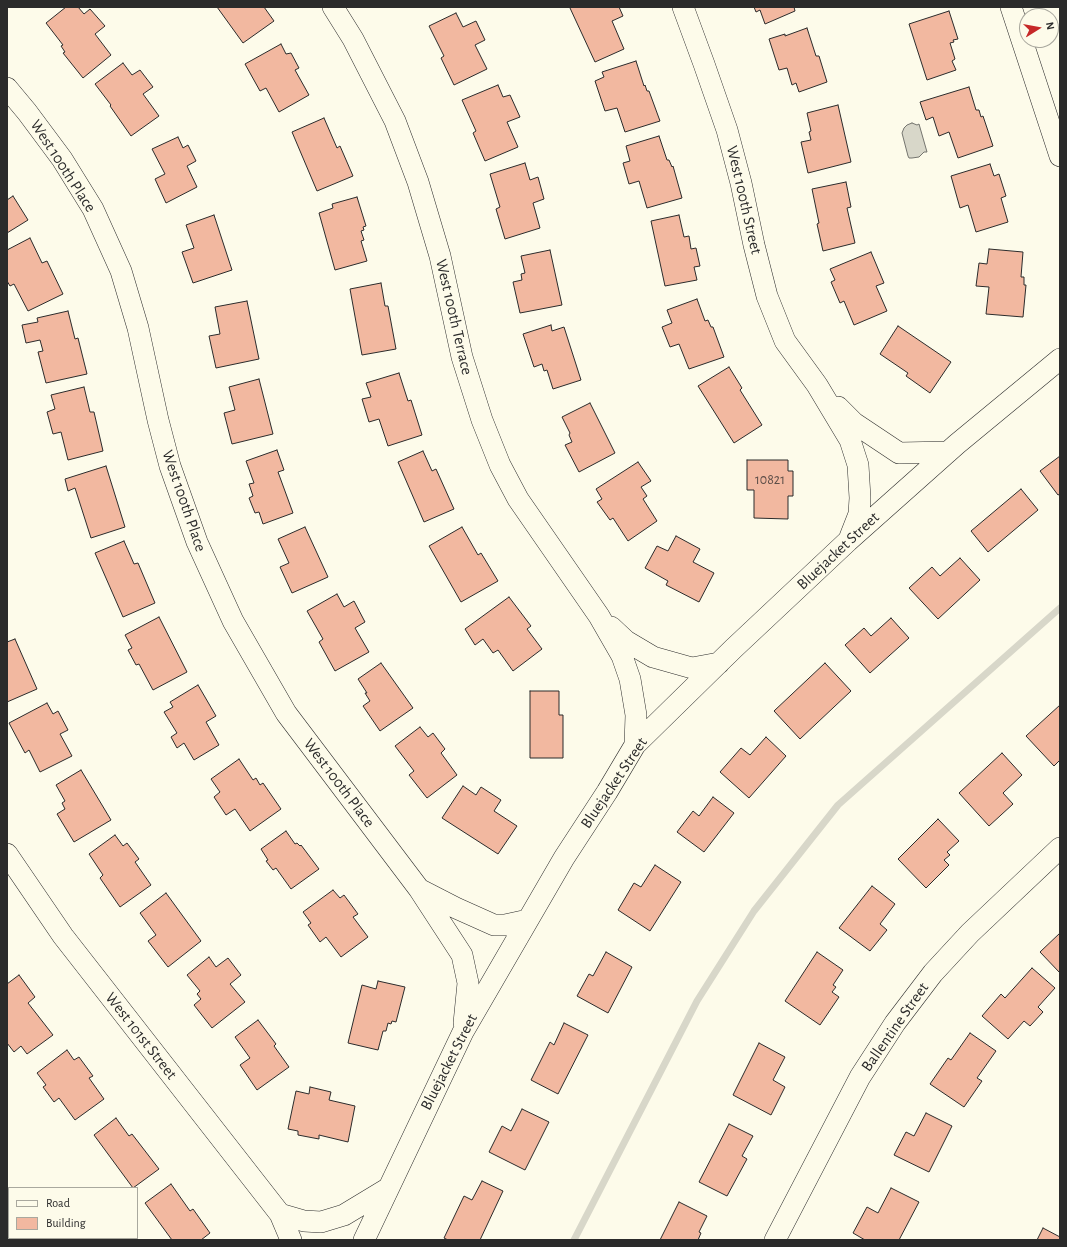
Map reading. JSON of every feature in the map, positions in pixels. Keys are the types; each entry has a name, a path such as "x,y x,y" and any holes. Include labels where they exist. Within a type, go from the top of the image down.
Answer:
{"street":[{"name":"West 100th Terrace","path":"333,7 353,39 395,121 418,182 440,256 462,358 482,420 500,465 518,499 599,616 622,656 630,679 636,715 635,745"},
{"name":"West 100th Street","path":"683,7 727,130 767,296 785,341 817,385 850,440 858,465 860,498 859,514 848,541"},
{"path":"1011,7 1060,156"},
{"name":"West 100th Place","path":"7,88 27,112 66,165 93,209 121,272 138,328 158,420 170,466 196,542 233,621 286,712 419,889 462,955 468,983 463,1032"},
{"name":"Bluejacket Street","path":"364,1240 463,1032 564,858 607,792 635,745 848,541 948,452 1060,359"},
{"name":"West 100th Street","path":"817,385 854,423 898,452 948,452"},
{"name":"West 100th Terrace","path":"599,616 626,641 653,657 692,668 719,663"},
{"name":"Ballentine Street","path":"775,1240 860,1077 895,1023 933,973 965,939 1060,848"},
{"name":"West 101st Street","path":"7,854 63,936 280,1214 291,1240"},
{"name":"West 100th Place","path":"419,889 494,925 505,925 528,920"},
{"path":"280,1214 304,1221 321,1222 344,1215 387,1189"}],"shaded area":[{"path":"912,123 917,125 919,124 927,152 924,152 919,157 909,158 902,133 907,125"}],"building":[{"path":"66,7 78,7 84,14 90,9 105,26 95,34 111,55 83,78 63,53 65,52 61,46 63,45 46,23"},
{"path":"217,7 264,7 274,21 243,43"},
{"path":"619,7 623,16 612,21 624,49 595,62 570,8"},
{"path":"754,7 794,7 795,11 765,24 760,10 756,12"},
{"path":"949,11 958,39 953,40 954,42 950,43 955,59 952,61 956,70 927,80 909,24"},
{"path":"456,13 463,27 476,21 485,40 475,45 487,69 454,85 441,58 444,56 429,26"},
{"path":"807,28 816,56 819,56 827,82 799,92 796,83 792,85 787,68 779,70 769,39 785,34 785,36"},
{"path":"281,44 286,54 291,53 299,68 295,70 309,95 279,112 266,88 260,91 245,64"},
{"path":"636,61 644,86 645,85 647,91 649,91 660,121 625,132 617,108 605,111 595,81 604,77 602,72"},
{"path":"123,63 132,75 140,70 153,87 143,94 159,116 131,136 110,106 111,105 95,84"},
{"path":"498,85 503,97 510,95 520,117 507,122 518,147 485,161 473,133 476,131 462,100"},
{"path":"969,87 976,110 979,110 981,117 983,116 993,146 958,158 949,132 939,136 933,117 926,120 920,102"},
{"path":"838,105 851,162 808,173 801,142 811,140 809,132 811,131 807,113"},
{"path":"324,118 337,148 340,146 353,176 317,191 292,132"},
{"path":"659,136 667,160 669,160 672,167 673,166 682,198 647,208 639,181 629,184 623,163 630,161 626,146"},
{"path":"178,137 183,148 188,145 196,161 187,166 197,187 166,203 155,179 165,174 152,149"},
{"path":"525,163 530,180 538,177 544,199 533,203 540,228 505,239 496,209 500,207 490,174"},
{"path":"990,164 994,176 999,174 1006,196 1001,198 1008,222 976,232 968,205 960,208 951,176"},
{"path":"846,182 851,207 847,208 855,243 823,251 812,189"},
{"path":"13,196 28,220 7,233 7,200"},
{"path":"357,197 366,226 363,227 364,230 361,231 364,240 361,241 367,261 335,270 319,213 333,208 332,204"},
{"path":"214,215 232,270 193,283 182,252 194,248 186,225"},
{"path":"679,215 684,237 689,236 691,249 696,248 700,266 694,267 697,280 665,286 651,221"},
{"path":"30,238 42,263 47,261 63,294 28,311 14,284 10,286 7,281 7,250"},
{"path":"989,249 1023,252 1021,277 1024,277 1024,285 1026,285 1023,317 986,314 989,287 976,286 979,263 987,264"},
{"path":"550,250 562,305 520,313 513,282 522,280 521,274 525,273 521,256"},
{"path":"871,252 884,283 876,286 887,311 854,325 844,301 840,303 831,282 835,280 830,269"},
{"path":"381,283 385,306 388,306 396,349 362,355 350,289"},
{"path":"697,299 705,321 708,320 711,327 713,327 724,357 689,369 679,344 670,347 662,327 672,323 667,310"},
{"path":"247,301 259,359 216,368 209,336 220,334 215,307"},
{"path":"68,311 75,339 78,338 87,374 46,383 38,352 43,351 40,340 26,343 22,325 38,322 37,318"},
{"path":"551,325 552,331 564,327 581,380 553,389 547,370 544,371 542,364 534,367 523,334"},
{"path":"898,326 951,362 930,393 906,376 908,373 880,354"},
{"path":"729,367 742,388 740,390 762,425 734,443 698,386"},
{"path":"399,373 408,401 411,400 422,435 388,446 379,419 369,422 362,399 371,397 366,383"},
{"path":"259,379 273,434 232,444 224,413 235,410 229,387"},
{"path":"84,387 90,412 94,412 103,451 68,460 61,432 53,434 47,412 55,409 51,395"},
{"path":"590,403 615,453 579,472 565,445 572,442 569,435 570,433 562,417"},
{"path":"277,450 284,470 278,472 293,513 263,524 259,512 255,513 249,498 253,496 249,484 254,483 246,461"},
{"path":"423,451 432,471 436,469 454,509 424,522 398,462"},
{"path":"1060,456 1060,494 1058,495 1040,471"},
{"path":"747,460 788,460 788,471 793,471 793,496 788,496 788,519 754,518 754,490 747,490"},
{"path":"638,462 651,481 641,487 647,496 643,499 657,521 628,541 613,518 610,520 597,502 602,499 596,489"},
{"path":"106,466 125,527 91,538 75,488 68,491 65,479"},
{"path":"1021,489 1038,510 988,552 971,531"},
{"path":"305,527 328,577 292,593 280,567 289,563 278,539"},
{"path":"462,527 478,555 481,553 498,581 461,602 429,546"},
{"path":"676,536 700,549 693,562 714,573 699,602 666,585 668,581 645,568 657,546 668,551"},
{"path":"124,541 134,564 138,563 155,603 123,617 95,553"},
{"path":"960,558 980,580 938,619 909,588 932,567 940,576"},
{"path":"337,594 344,607 354,601 365,622 355,628 369,652 335,671 319,642 323,639 307,611"},
{"path":"509,597 531,626 527,629 542,649 513,671 498,650 493,653 483,639 475,645 465,629"},
{"path":"159,617 187,672 153,690 139,664 136,665 128,650 132,648 125,635"},
{"path":"891,618 909,638 870,673 845,645 864,628 871,636"},
{"path":"15,639 37,689 7,702 7,642"},
{"path":"381,663 413,708 380,731 363,706 370,701 358,679"},
{"path":"825,663 851,691 800,739 774,711"},
{"path":"198,685 216,716 206,722 219,745 194,760 184,743 177,748 171,737 177,733 164,712 173,707 170,702"},
{"path":"530,691 559,691 559,715 563,715 563,758 530,758"},
{"path":"47,703 53,714 58,711 68,730 60,734 72,756 40,772 29,750 25,753 9,723"},
{"path":"1060,705 1060,760 1054,766 1026,736"},
{"path":"420,727 428,737 433,733 445,749 441,753 457,775 427,798 409,775 414,771 395,746"},
{"path":"766,737 786,756 749,798 720,772 741,748 750,755"},
{"path":"1002,753 1022,775 1003,793 1013,804 989,826 959,793"},
{"path":"239,759 253,780 256,778 260,785 263,783 281,809 250,831 235,809 226,815 214,797 220,792 211,779"},
{"path":"81,770 111,820 74,842 57,814 65,809 62,803 65,801 56,785"},
{"path":"463,786 476,795 481,787 501,800 494,811 517,826 498,854 442,818"},
{"path":"713,797 734,813 704,852 677,832 693,811 699,816"},
{"path":"938,819 959,841 947,852 950,855 944,860 949,865 926,888 898,859"},
{"path":"286,831 295,844 297,843 300,846 301,845 319,869 291,889 276,868 273,870 266,861 268,860 261,849"},
{"path":"115,835 123,846 127,843 139,859 135,862 151,885 120,907 100,878 103,875 89,854"},
{"path":"655,865 681,882 650,931 618,910 634,883 641,887"},
{"path":"872,886 895,904 880,924 887,930 870,951 839,928"},
{"path":"333,890 340,898 344,895 358,914 353,917 368,937 341,957 326,937 320,942 308,925 311,923 303,912"},
{"path":"166,893 201,941 168,967 148,941 156,935 140,913"},
{"path":"1060,933 1060,973 1040,952"},
{"path":"606,952 632,967 608,1013 577,996 589,974 593,976"},
{"path":"817,952 843,970 833,985 836,987 832,992 839,997 820,1025 785,1001"},
{"path":"209,957 216,967 228,958 241,975 230,984 245,1002 212,1028 194,1005 201,999 197,994 200,991 187,975"},
{"path":"1032,968 1055,988 1038,1007 1043,1012 1030,1026 1024,1021 1008,1039 982,1016 1001,994 1005,998"},
{"path":"19,975 35,997 28,1003 53,1035 27,1054 21,1046 14,1052 7,1043 7,984"},
{"path":"378,981 405,987 396,1022 392,1021 391,1024 388,1023 386,1031 383,1031 378,1050 348,1043 362,985 376,989"},
{"path":"258,1020 276,1044 274,1046 289,1067 257,1090 240,1065 250,1058 235,1037"},
{"path":"564,1023 588,1035 558,1094 531,1080 550,1042 554,1045"},
{"path":"970,1033 996,1051 977,1078 982,1081 964,1107 930,1084 948,1058 951,1060"},
{"path":"759,1043 785,1057 773,1080 785,1087 771,1115 733,1095"},
{"path":"67,1050 74,1060 79,1057 93,1076 89,1078 104,1099 75,1120 59,1098 54,1102 43,1087 46,1085 37,1073"},
{"path":"310,1087 331,1092 329,1100 355,1106 348,1142 319,1135 319,1139 298,1135 298,1131 288,1129 296,1091 309,1094"},
{"path":"522,1109 549,1122 525,1170 489,1152 502,1126 511,1131"},
{"path":"926,1113 952,1126 929,1172 894,1155 906,1132 914,1136"},
{"path":"116,1118 129,1136 132,1134 159,1169 132,1187 94,1135"},
{"path":"729,1124 753,1136 742,1156 747,1159 727,1196 699,1182"},
{"path":"482,1181 503,1191 480,1240 448,1240 444,1238 464,1196 472,1200"},
{"path":"171,1184 190,1211 193,1209 210,1233 201,1240 172,1240 145,1203"},
{"path":"891,1188 919,1202 899,1240 865,1240 853,1233 867,1207 878,1213"},
{"path":"679,1202 707,1216 699,1232 701,1233 698,1240 660,1240"},
{"path":"1043,1228 1060,1237 1060,1240 1037,1240"}],"waterway":[{"path":"574,1240 697,1001 754,911 838,805 1060,608"}]}
